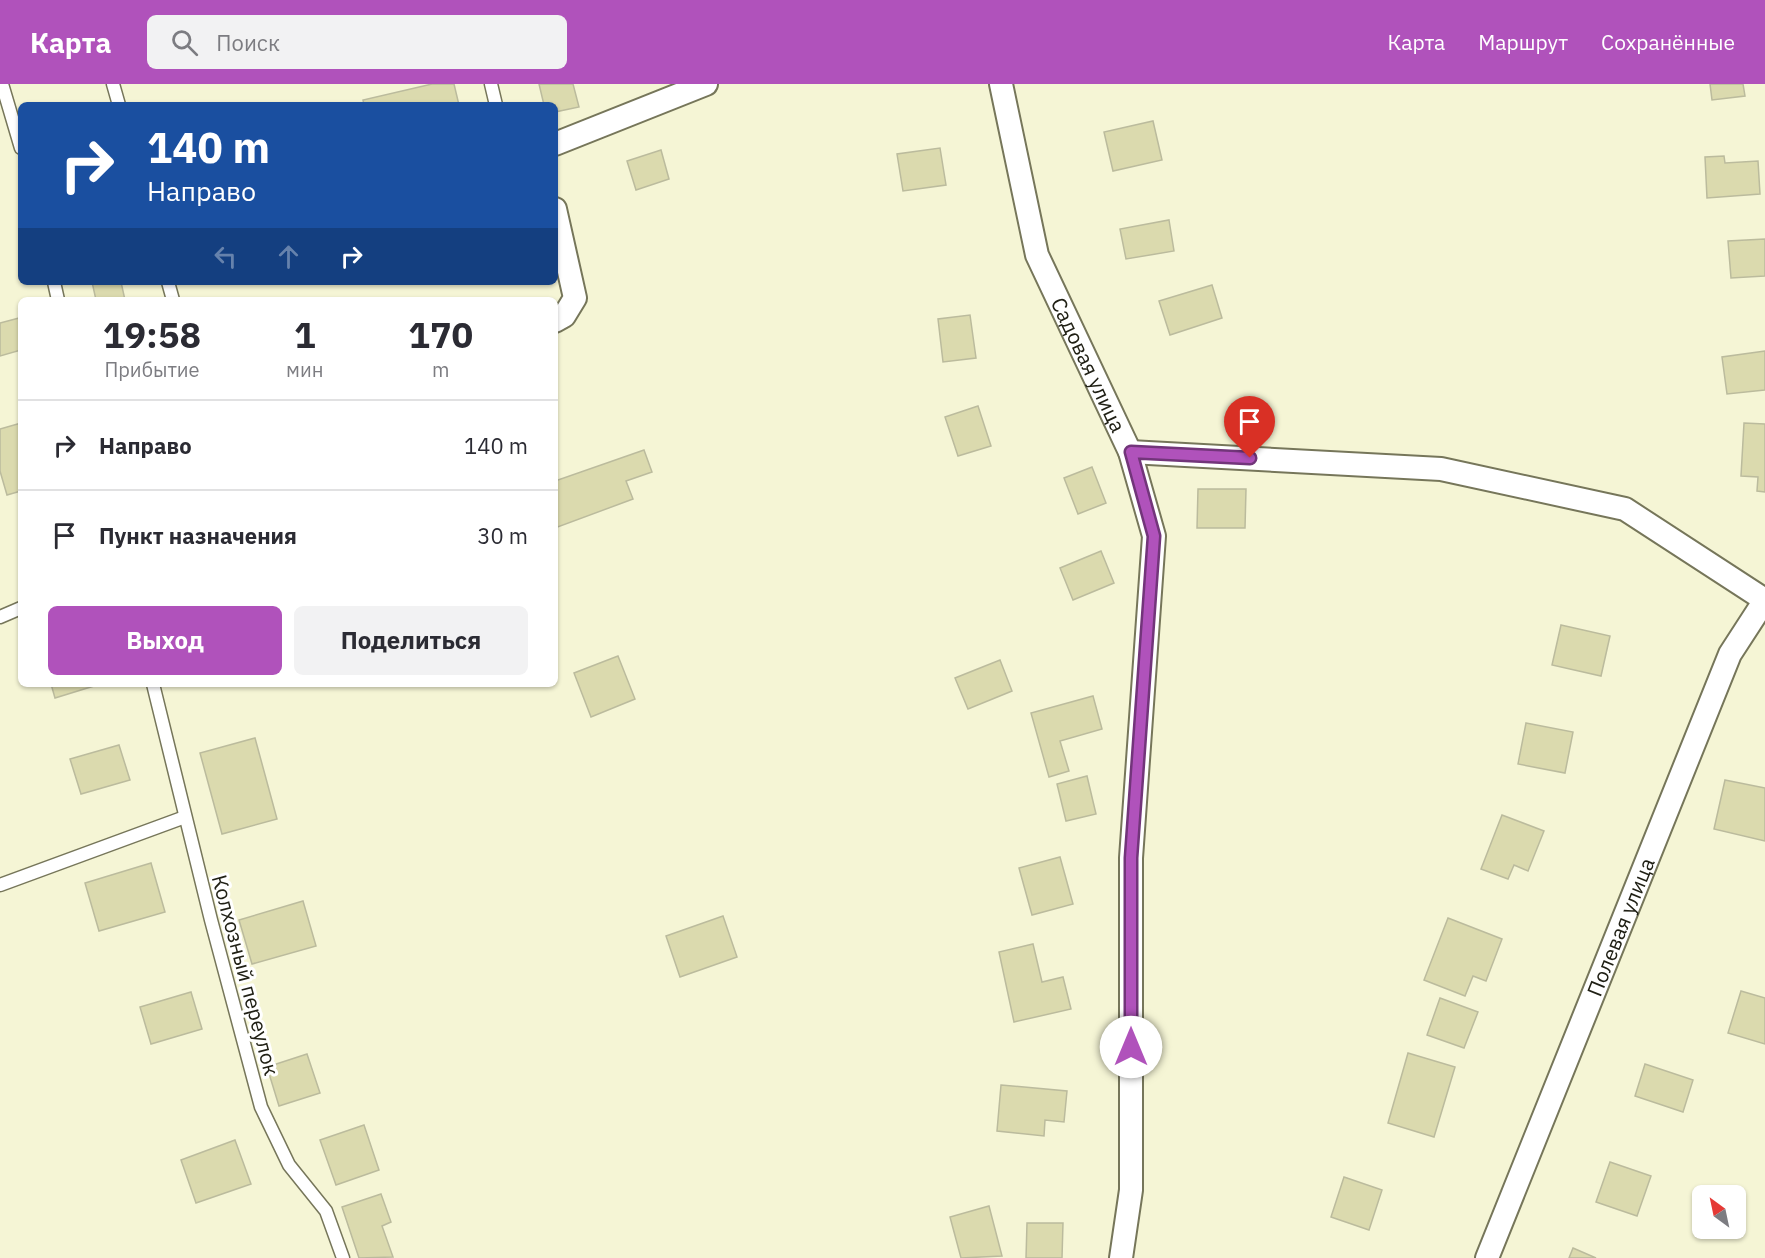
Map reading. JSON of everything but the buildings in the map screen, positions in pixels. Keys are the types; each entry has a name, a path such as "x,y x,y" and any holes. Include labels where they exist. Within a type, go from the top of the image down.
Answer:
{"street":[{"path":"558,142 706,84"},
{"name":"Садовая улица","path":"1001,84 1038,255 1131,452 1154,536 1131,858 1131,1190 1121,1258"},
{"path":"558,222 575,298 564,316 558,319"},
{"path":"1131,452 1441,469 1624,509 1765,600"},
{"name":"Полевая улица","path":"1487,1258 1730,654 1765,600"}],"lane":[{"path":"2,84 18,138"},
{"path":"113,84 118,102"},
{"path":"491,84 495,102"},
{"path":"0,617 18,609"},
{"name":"Колхозный переулок","path":"154,687 185,817 261,1107 289,1165 326,1211 344,1258"},
{"path":"0,885 185,817"}],"route":[{"path":"1131,1047 1131,858 1154,536 1131,452 1250,458"}]}
